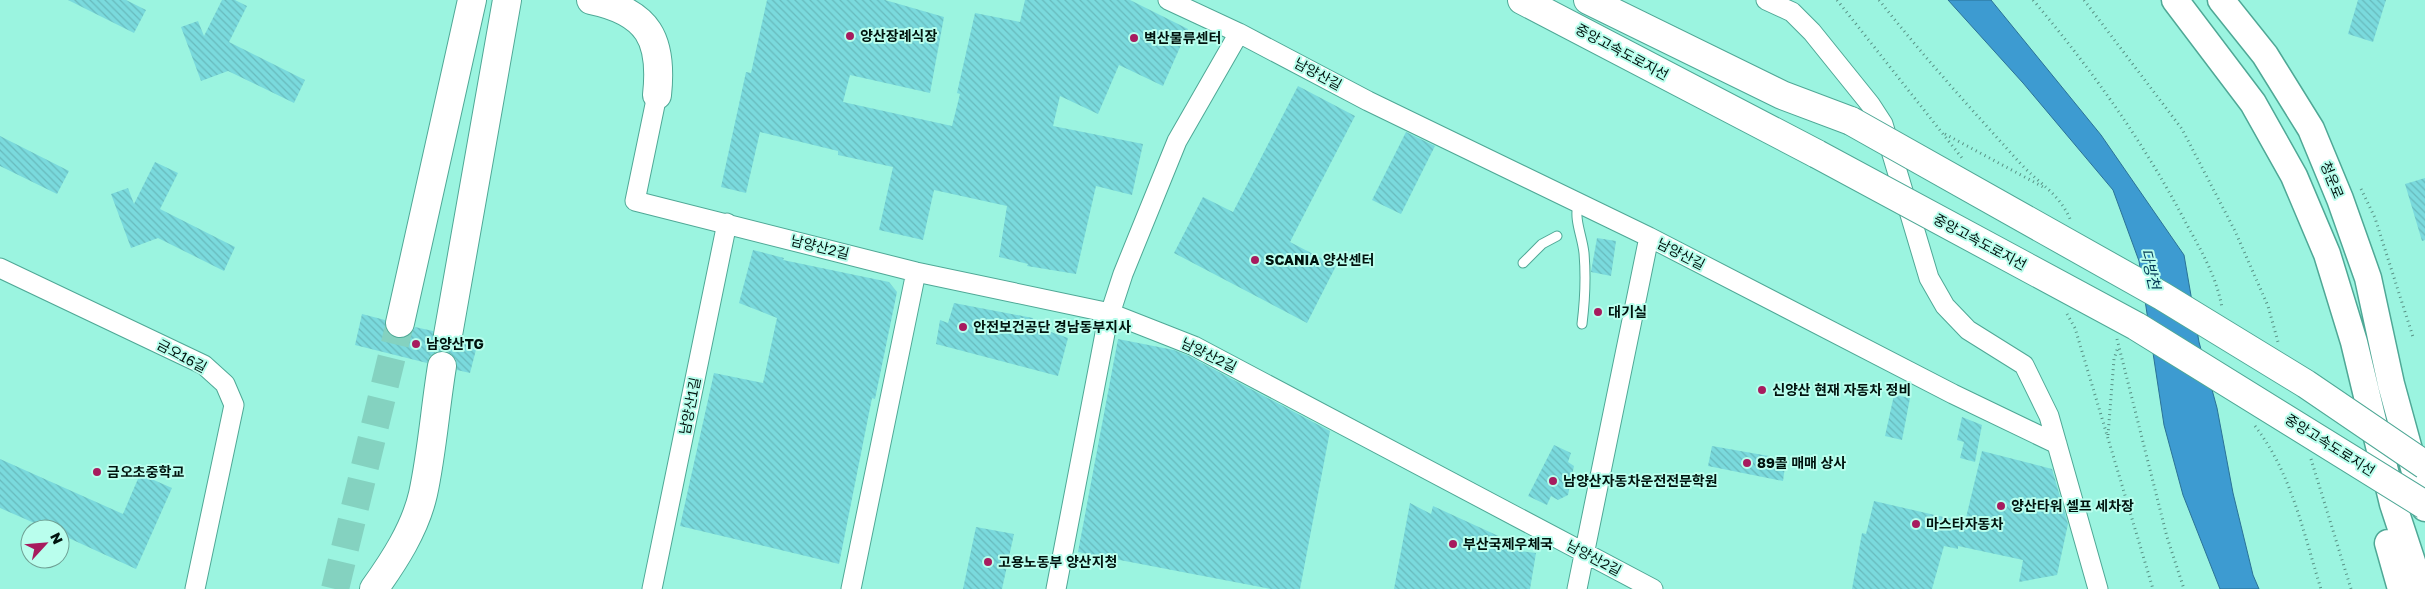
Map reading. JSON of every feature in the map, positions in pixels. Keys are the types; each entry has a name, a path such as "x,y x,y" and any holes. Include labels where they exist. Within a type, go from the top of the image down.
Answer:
{"highway":[{"path":"400,323 472,0"},
{"path":"448,335 507,0"},
{"path":"591,0 615,6 635,17 649,33 658,50 657,95"},
{"name":"중앙고속도로지선","path":"1522,0 1817,154 2136,326 2425,507"},
{"path":"1588,0 1782,96 1851,121 2162,296 2306,384 2425,464"},
{"path":"1624,0 1782,96"},
{"path":"374,589 390,566 410,529 423,496 442,366"}],"main road":[{"path":"2175,0 2253,102 2294,176 2327,254 2354,342 2393,504 2421,589"},
{"name":"청운로","path":"2221,0 2265,55 2311,129 2368,278 2390,384 2425,507"},
{"path":"2354,342 2388,546 2401,589"},
{"name":"청운로","path":"2390,384 2425,480"}],"street":[{"name":"남양산길","path":"1168,0 1239,33 1368,101 1649,237 1953,394 2057,444"},
{"path":"1766,0 1792,12 1812,32 1870,104 1883,124 1929,278 1945,306 1968,330 2024,366 2048,416 2098,589"},
{"path":"1056,589 1110,313 1123,274 1177,141 1239,33"},
{"name":"남양산2길","path":"657,95 635,201 916,272 1110,313 1194,346 1653,589"},
{"name":"남양산1길","path":"652,589 727,223"},
{"path":"1577,589 1649,237"},
{"name":"금오16길","path":"0,268 204,365 226,384 234,405 195,589"},
{"path":"851,589 916,272"}],"lane":[{"path":"1578,203 1575,215 1583,250 1586,283 1582,324"},
{"path":"1523,263 1542,244 1557,236"}],"path":[{"path":"2033,0 2068,42 2131,128 2176,202 2212,272 2223,314"},
{"path":"2084,0 2182,129 2232,226 2268,306 2279,344"},
{"path":"1942,132 2050,191"},
{"path":"2107,438 2114,359 2118,347"},
{"path":"2252,423 2268,443 2283,472 2302,520 2320,589"},
{"path":"2310,457 2351,589"}],"water":[{"name":"다방천","path":"1948,0 1991,0 2101,135 2184,255 2199,342 2217,408 2233,493 2253,575 2259,589 2220,589 2183,495 2164,425 2139,261 2113,190 2023,83"}],"building":[{"path":"68,0 126,0 146,10 134,33"},
{"path":"222,0 235,0 247,6 229,42 305,80 294,103 228,71 201,81 181,27 198,21 204,36"},
{"path":"767,0 885,0 944,17 930,93 850,75 843,102 952,126 960,94 957,93 975,13 1020,22 1025,0 1130,0 1188,29 1163,86 1119,65 1098,114 1060,96 1053,126 1143,144 1132,195 1096,186 1076,274 1027,266 1028,264 999,257 1007,206 934,190 923,240 879,230 893,167 838,155 838,151 760,132 746,193 721,187 746,72 751,73"},
{"path":"2358,0 2386,0 2373,42 2348,34"},
{"path":"1298,86 1355,116 1290,242 1336,266 1307,323 1174,253 1203,197 1233,212"},
{"path":"1406,132 1435,146 1401,214 1372,200"},
{"path":"0,136 69,171 57,194 0,166"},
{"path":"155,162 178,173 160,209 235,247 224,271 158,238 131,248 111,194 128,188 134,204"},
{"path":"2425,178 2425,240 2422,241 2405,184"},
{"path":"1597,238 1616,241 1611,276 1591,272"},
{"path":"753,250 784,258 783,260 889,282 897,292 875,399 872,398 839,564 680,526 714,373 763,383 777,318 739,303"},
{"path":"954,303 1033,318 1034,326 1068,338 1058,376 936,344 940,320 948,323"},
{"name":"남양산TG","path":"362,314 385,320 385,328 389,334 396,338 405,338 411,334 415,327 433,331 434,341 438,347 445,350 454,349 460,345 463,338 478,342 470,373 457,370 456,360 445,351 436,352 430,356 427,363 355,345"},
{"path":"1118,339 1174,350 1189,356 1330,431 1300,589 1271,589 1078,552"},
{"path":"1894,395 1910,398 1902,440 1885,436"},
{"path":"1962,417 1982,425 1975,462 1960,458 1964,442 1957,440"},
{"name":"남양산자동차운전전문학원","path":"1554,445 1571,453 1568,462 1574,466 1568,495 1558,500 1551,496 1547,505 1528,496"},
{"name":"89콜 매매 상사","path":"1712,446 1786,459 1783,481 1708,466"},
{"path":"1982,451 2052,469 2068,524 2057,575 2019,582 2023,560 1958,546 1958,549 1944,546 1932,589 1852,589 1862,533 1866,534 1874,501 1965,522"},
{"path":"0,459 123,514 140,474 172,488 136,569 70,539 70,519 25,519 0,508"},
{"name":"부산국제우체국","path":"1410,503 1431,514 1433,506 1505,539 1503,549 1536,553 1530,589 1394,589"},
{"name":"고용노동부 양산지청","path":"976,527 1014,534 1002,589 963,589"}],"tunnel":[{"path":"335,589 400,323"}],"place":[{"name":"양산장례식장","path":"850,36"},
{"name":"벽산물류센터","path":"1134,38"},
{"name":"SCANIA 양산센터","path":"1255,260"},
{"name":"대기실","path":"1598,312"},
{"name":"안전보건공단 경남동부지사","path":"963,327"},
{"name":"남양산TG","path":"416,344"},
{"name":"신양산 현재 자동차 정비","path":"1762,390"},
{"name":"89콜 매매 상사","path":"1747,463"},
{"name":"금오초중학교","path":"97,472"},
{"name":"남양산자동차운전전문학원","path":"1553,481"},
{"name":"양산타워 셀프 세차장","path":"2001,506"},
{"name":"마스타자동차","path":"1916,524"},
{"name":"부산국제우체국","path":"1453,544"},
{"name":"고용노동부 양산지청","path":"988,562"}]}
